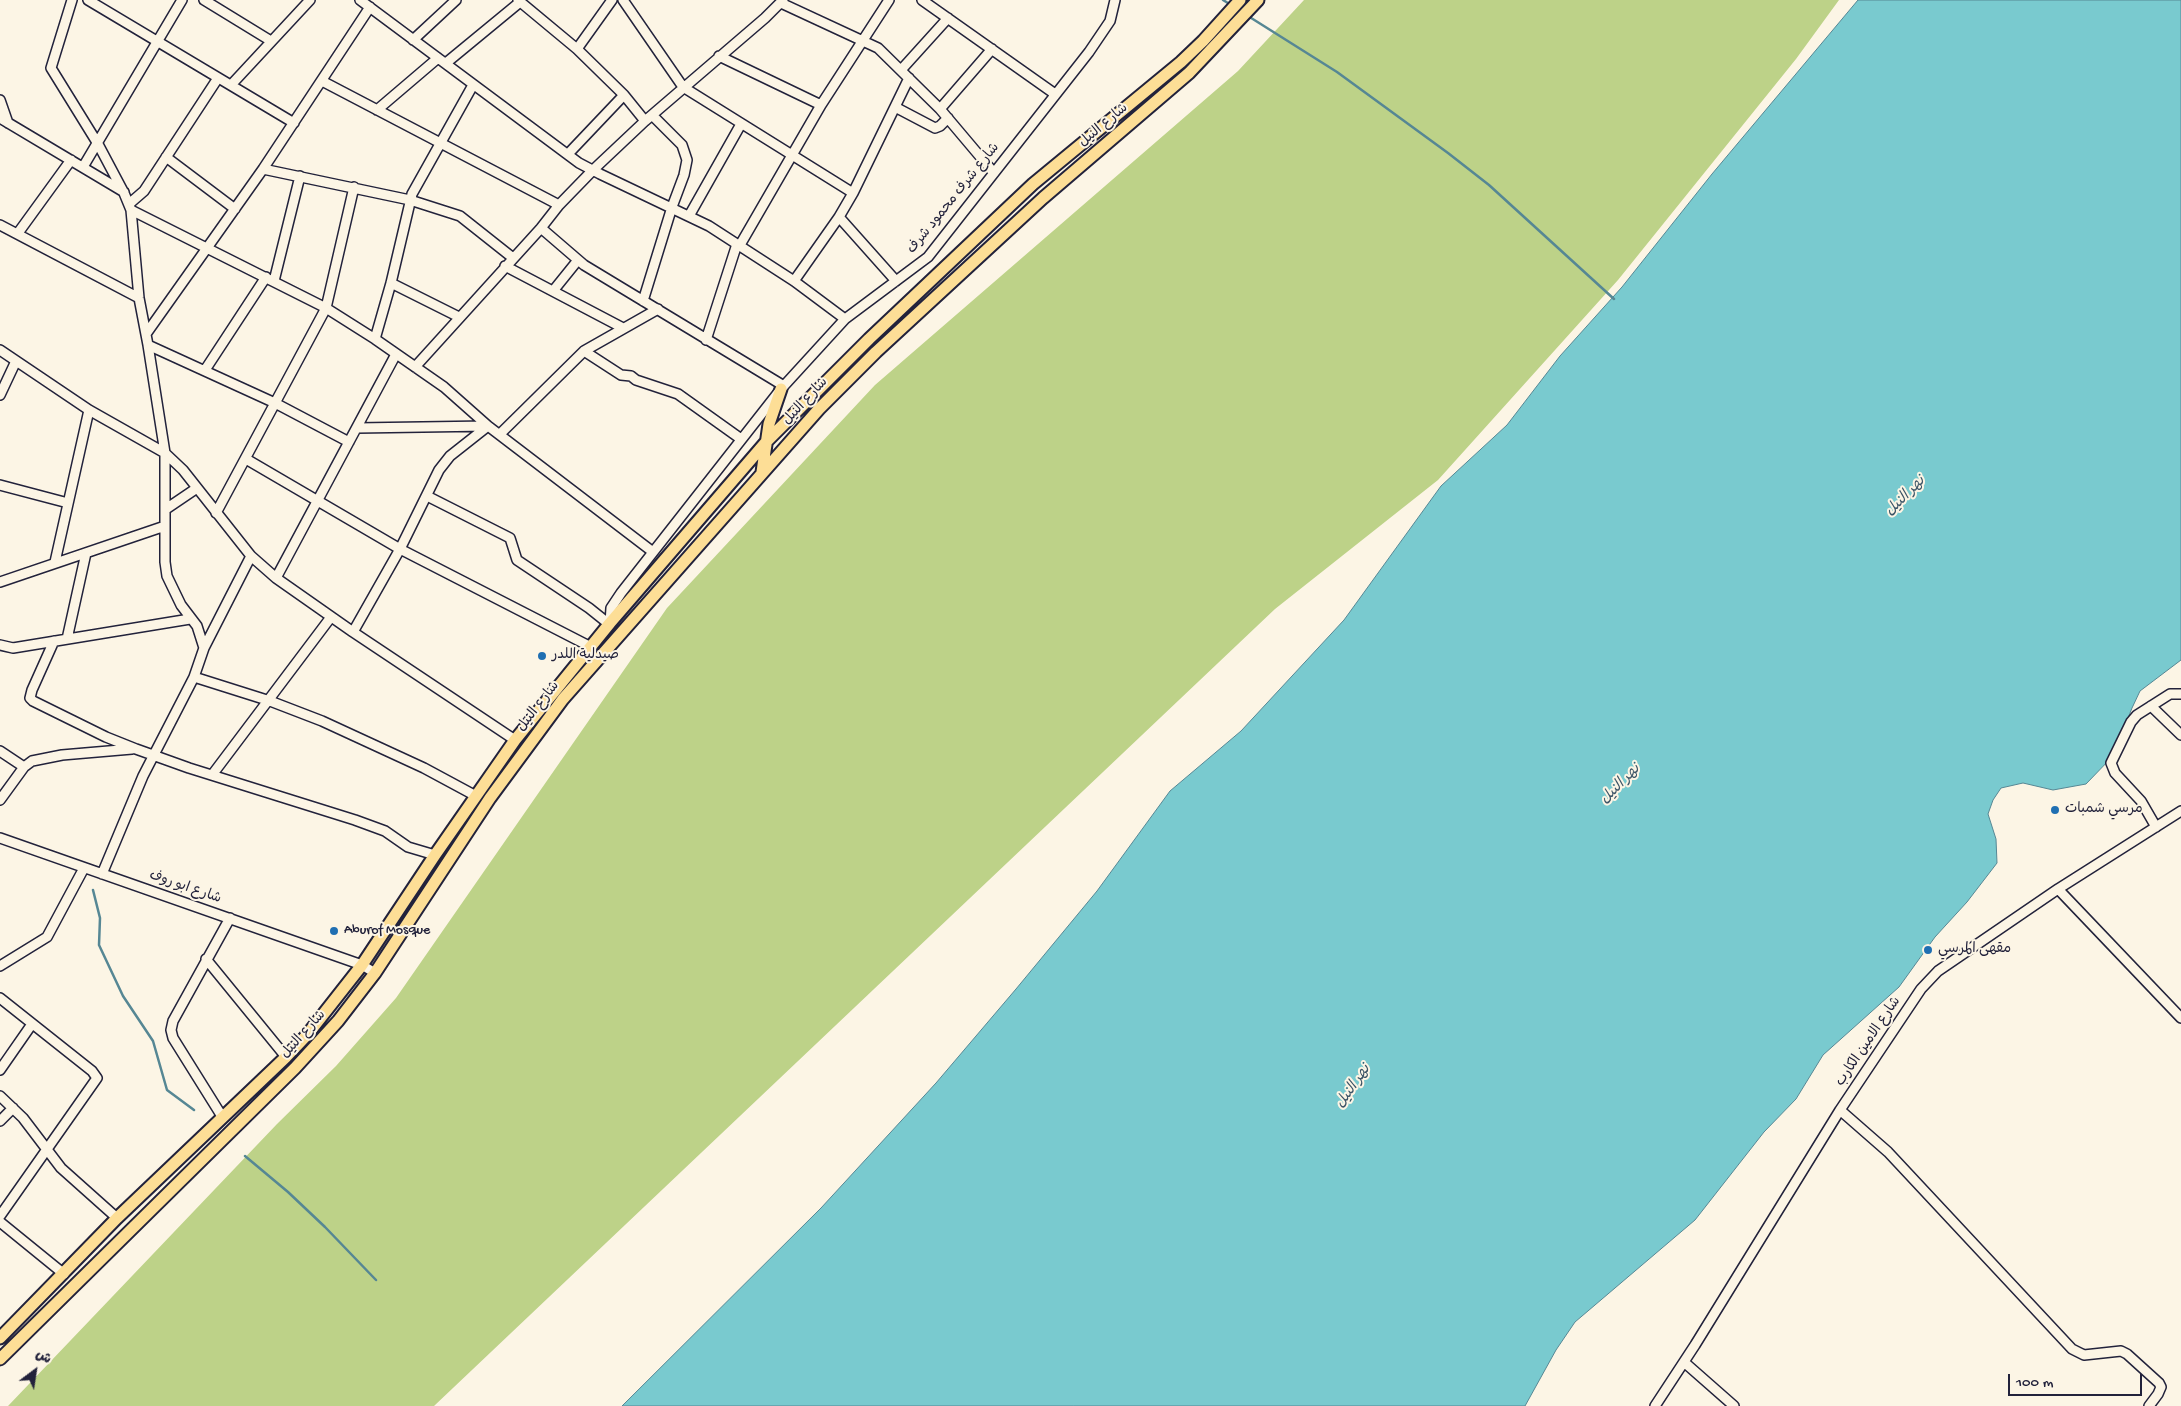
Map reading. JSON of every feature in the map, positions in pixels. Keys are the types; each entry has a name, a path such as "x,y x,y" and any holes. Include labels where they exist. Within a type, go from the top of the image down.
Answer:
{"main road":[{"name":"شارع النيل","path":"0,1338 118,1218 286,1058 322,1017 362,965 515,740 609,624 766,442 869,339 1034,184 1181,62 1240,0"},
{"name":"شارع النيل","path":"0,1359 295,1068 338,1021 375,973 490,798 558,706 819,409 876,352 1043,198 1189,73 1257,0"},
{"path":"762,472 766,442 774,407 783,387"}],"street":[{"path":"72,0 51,68 98,144 130,207 139,298 165,453 165,562 172,590 190,619 197,626 204,648"},
{"path":"88,0 294,123"},
{"path":"83,167 182,0"},
{"path":"204,0 271,41"},
{"path":"231,85 310,0"},
{"path":"360,0 472,85 568,154 593,170 689,216 739,244 846,319"},
{"path":"576,49 612,0"},
{"path":"623,0 683,87 853,193"},
{"path":"706,340 739,244 821,105 889,0"},
{"path":"922,0 1056,94"},
{"name":"شارع شرف محمود شرف","path":"609,624 610,612 615,601 783,387 846,319 928,257 1056,94 1110,21 1115,0"},
{"path":"413,40 454,1"},
{"path":"377,110 519,1 576,49 649,118 675,136 686,153 687,160 684,175 643,301"},
{"path":"415,367 541,228 559,205 593,170 683,87 782,2 878,48 940,108 994,173"},
{"path":"146,334 263,169 370,7"},
{"path":"901,70 948,18"},
{"path":"940,108 992,49"},
{"path":"719,56 821,105"},
{"path":"130,207 144,191 218,78"},
{"path":"794,281 853,193 909,78"},
{"path":"322,80 559,205"},
{"path":"375,340 392,283 410,200 472,85"},
{"path":"568,154 624,96"},
{"path":"0,100 4,120 124,192"},
{"path":"895,107 935,128 948,118"},
{"path":"689,216 741,124"},
{"path":"166,157 235,209"},
{"path":"18,233 71,160"},
{"path":"263,169 410,200 465,219 513,258"},
{"path":"205,370 270,279 300,176"},
{"path":"216,513 326,308 354,187"},
{"path":"130,207 326,308 375,340 454,395 488,426 652,552"},
{"path":"838,217 896,281"},
{"path":"0,226 18,233 139,298"},
{"path":"541,228 578,260 783,387"},
{"path":"553,291 578,260"},
{"path":"505,266 623,328"},
{"path":"392,283 460,317"},
{"path":"500,434 584,351 658,309"},
{"path":"148,345 275,403 349,442"},
{"path":"0,350 89,410 165,453 179,466 251,556 276,578 515,740"},
{"path":"584,351 621,375 631,376 636,380 678,394 741,439"},
{"path":"276,578 396,354"},
{"path":"0,395 16,361"},
{"path":"55,562 89,410"},
{"path":"357,428 488,426"},
{"path":"353,632 400,550 443,464 488,426"},
{"path":"246,459 400,550 590,647"},
{"path":"0,485 68,502"},
{"path":"166,509 196,488"},
{"path":"426,496 510,538 516,560 589,608 609,624"},
{"path":"0,582 165,526"},
{"path":"67,639 86,553"},
{"path":"102,874 153,755 194,677 204,648 251,556"},
{"path":"212,775 270,701 331,616"},
{"path":"0,645 13,648 190,619"},
{"path":"54,641 30,698 106,737 136,749 355,820 385,831 408,847 435,855"},
{"path":"194,677 270,701 352,734 476,796"},
{"path":"2156,827 2141,801 2115,773 2111,763 2131,722 2137,715 2170,694 2181,694"},
{"path":"2151,706 2181,735"},
{"path":"0,800 24,767 32,761 62,755 136,749"},
{"path":"0,750 24,767"},
{"name":"شارع الامين الكارب","path":"1655,1406 1840,1110 1930,978 2058,889 2181,811"},
{"name":"شارع ابو روف","path":"0,838 362,965 375,973"},
{"path":"0,966 47,937 84,868"},
{"path":"2058,889 2181,1018"},
{"path":"223,1118 170,1030 206,959 230,918"},
{"path":"206,959 286,1058"},
{"path":"0,998 92,1071 97,1078 0,1216"},
{"path":"0,1070 32,1024"},
{"path":"0,1096 13,1108 61,1168 118,1218"},
{"path":"0,1121 13,1108"},
{"path":"1840,1110 1888,1152 2072,1349 2084,1355 2121,1351 2127,1354 2159,1383 2161,1387 2158,1394 2149,1406"},
{"path":"0,1222 64,1274"},
{"path":"1684,1362 1734,1406"}],"green space":[{"path":"1304,0 1839,0 1796,59 1618,280 1438,480 1275,609 434,1406 8,1406 277,1124 336,1066 396,998 667,608 875,385 1238,71"}],"water":[{"name":"نهر النيل","path":"1858,0 2181,0 2181,660 2140,691 2113,756 2086,784 2053,790 2023,783 2001,788 1993,800 1988,814 1996,839 1997,863 1967,902 1935,937 1899,987 1823,1055 1796,1099 1764,1132 1695,1220 1575,1322 1556,1350 1525,1406 622,1406 821,1208 936,1083 1097,891 1170,791 1241,731 1344,620 1441,486 1507,425 1560,356 1622,287 1712,174"}],"waterway":[{"path":"1223,0 1231,5"},
{"path":"1248,16 1337,72 1448,153 1489,185 1614,299"},
{"path":"93,890 100,918 99,945 123,996 153,1041 167,1090 194,1110"},
{"path":"245,1156 288,1192 325,1227 376,1280"}],"place":[{"name":"صيدلية اللدر","path":"542,656"},
{"name":"مرسي شمبات","path":"2055,810"},
{"name":"Aburof Mosque","path":"334,931"},
{"name":"مقهى المرسي","path":"1928,950"}]}
